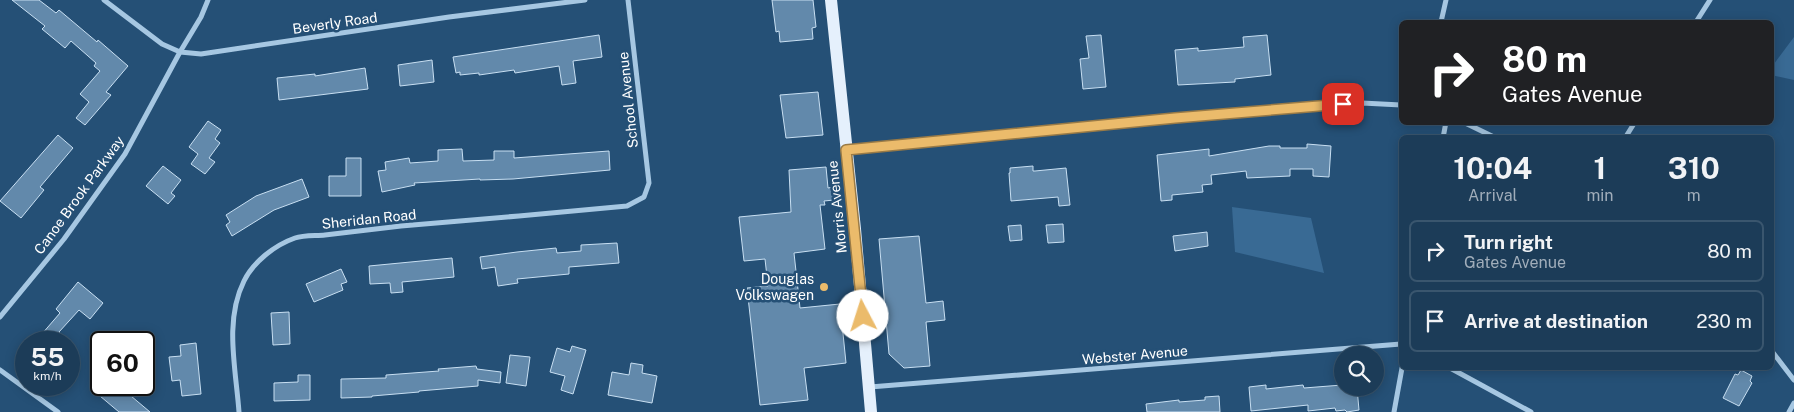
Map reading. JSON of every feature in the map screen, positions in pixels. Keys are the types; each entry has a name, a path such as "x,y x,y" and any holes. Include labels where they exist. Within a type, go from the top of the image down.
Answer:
{"main road":[{"name":"Morris Avenue","path":"830,0 871,412"}],"street":[{"name":"Beverly Road","path":"104,0 162,44 180,52 201,54 585,0"},
{"name":"Canoe Brook Parkway","path":"0,317 64,239 125,154 201,17 208,0"},
{"name":"School Avenue","path":"628,0 649,183 644,197"},
{"path":"1441,20 1446,0"},
{"path":"1697,20 1710,0"},
{"path":"846,150 1362,103 1399,105"},
{"path":"1469,125 1490,135"},
{"name":"Sheridan Road","path":"239,412 233,332 233,317 237,301 245,280 269,252 284,243 297,238 362,230 627,206 644,197"},
{"name":"Webster Avenue","path":"870,388 1399,344"},
{"path":"1774,354 1794,380"},
{"path":"0,370 58,412"},
{"path":"1394,412 1402,370"},
{"path":"1454,370 1531,412"},
{"path":"1789,412 1794,403"}],"shaded area":[{"path":"1794,37 1794,80 1774,76 1774,64"},
{"path":"1232,207 1311,218 1324,273 1235,252"}],"building":[{"path":"12,0 39,0 56,13 59,10 128,66 106,92 111,95 85,125 76,118 89,102 80,94 100,71 94,66 96,63 71,41 65,48 42,29 45,26"},
{"path":"772,0 813,0 816,27 812,28 813,39 780,42 779,31 776,32"},
{"path":"599,35 602,57 573,61 576,83 562,85 559,66 515,73 514,70 479,75 479,73 460,75 460,72 456,73 453,57"},
{"path":"1101,35 1106,87 1083,89 1080,59 1089,58 1086,36"},
{"path":"1267,35 1271,75 1235,79 1235,82 1178,85 1175,50 1198,48 1198,51 1244,47 1243,37"},
{"path":"432,60 434,82 400,86 398,65"},
{"path":"365,68 368,89 279,100 277,78 315,74 315,76"},
{"path":"818,92 823,135 786,138 780,95"},
{"path":"208,121 221,130 215,139 220,143 209,158 215,162 205,174 191,164 198,154 189,147"},
{"path":"58,135 73,148 40,187 44,190 21,218 0,201"},
{"path":"1307,144 1331,146 1329,177 1313,176 1313,169 1290,169 1290,176 1247,178 1246,171 1211,175 1212,184 1202,185 1203,192 1172,195 1172,200 1161,201 1157,155 1209,149 1209,156 1269,146 1307,148"},
{"path":"462,149 463,161 494,160 494,151 514,151 514,158 609,151 610,170 513,179 414,183 415,185 382,192 378,171 386,170 385,162 409,158 410,163 438,161 438,150"},
{"path":"346,158 361,158 361,196 329,196 329,176 346,176"},
{"path":"163,166 181,180 171,193 175,196 168,204 146,186"},
{"path":"1033,166 1033,171 1066,168 1070,205 1059,206 1058,197 1011,201 1010,168"},
{"path":"826,167 828,188 833,187 834,200 824,201 825,205 820,205 825,249 794,253 800,308 840,304 846,363 804,368 808,400 760,405 747,288 768,286 765,259 744,261 739,217 791,212 789,170"},
{"path":"302,179 309,197 274,210 232,236 226,225 230,222 226,215 256,196"},
{"path":"1063,224 1064,242 1048,243 1046,225"},
{"path":"1021,225 1022,240 1010,241 1008,226"},
{"path":"1207,232 1208,246 1175,251 1173,236"},
{"path":"919,236 926,303 943,301 945,320 926,322 930,366 904,368 889,354 879,239"},
{"path":"617,243 619,263 569,267 569,274 517,279 518,283 498,286 495,267 482,269 480,257 556,248 557,253 581,251 581,245"},
{"path":"452,258 454,277 402,282 403,292 391,293 390,283 370,284 369,266"},
{"path":"341,269 347,282 341,284 343,290 314,302 306,284"},
{"path":"78,282 103,303 90,319 79,310 60,331 44,331 60,313 56,309"},
{"path":"289,312 290,344 273,345 271,313"},
{"path":"196,343 201,394 182,396 180,380 172,381 169,357 181,356 180,345"},
{"path":"572,346 586,350 573,394 561,390 565,376 550,372 557,348 570,352"},
{"path":"510,355 530,357 526,386 506,383"},
{"path":"631,363 643,365 642,373 657,376 652,403 608,395 612,372 629,375"},
{"path":"476,366 477,369 501,372 500,383 478,380 478,386 372,397 341,398 341,379 386,378 386,375"},
{"path":"1741,370 1752,376 1750,381 1752,383 1739,406 1723,398 1735,374 1738,375"},
{"path":"298,375 310,375 310,400 274,401 274,383 298,382"},
{"path":"1266,385 1266,389 1303,385 1304,388 1334,386 1334,396 1358,396 1359,410 1347,412 1345,410 1336,411 1335,408 1308,411 1308,405 1251,411 1249,387"},
{"path":"100,396 131,396 150,412 119,412"},
{"path":"1219,396 1220,412 1147,412 1146,404 1179,400 1179,402 1205,400 1205,397"}],"place":[{"name":"Douglas Volkswagen","path":"824,287"}],"route":[{"path":"863,316 846,150 968,137 1343,104"}]}
